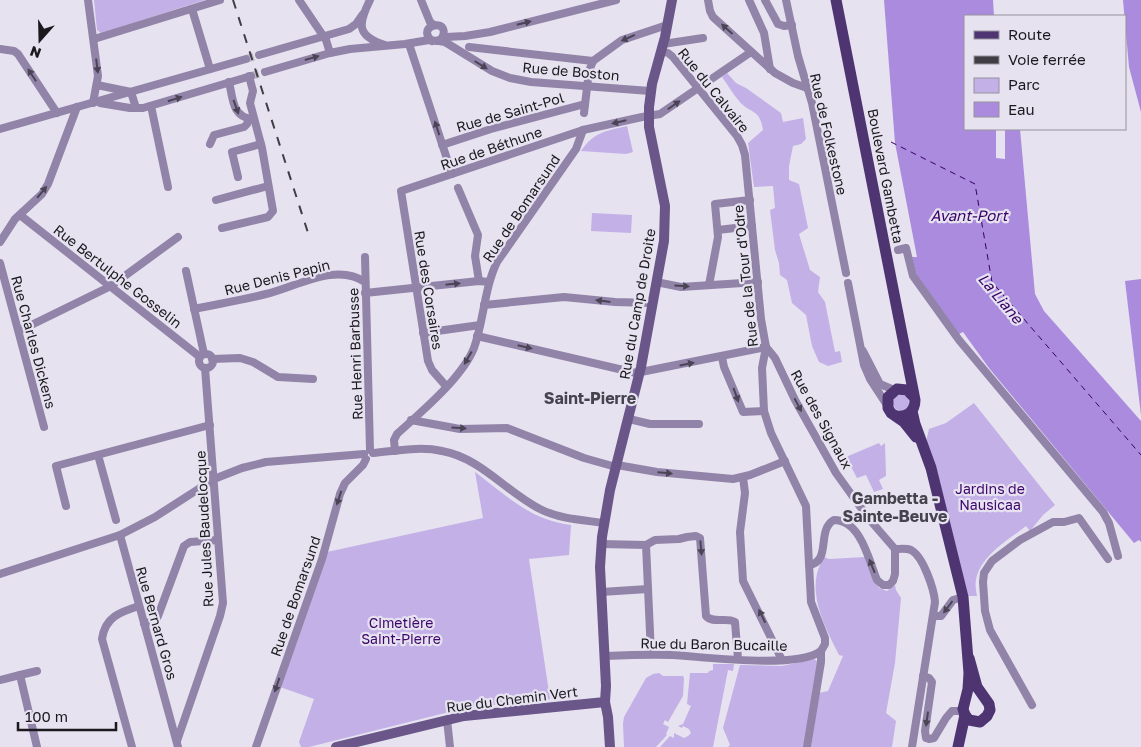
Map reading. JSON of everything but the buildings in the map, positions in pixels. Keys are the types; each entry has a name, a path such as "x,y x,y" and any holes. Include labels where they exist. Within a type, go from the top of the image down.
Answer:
{"main road":[{"name":"Boulevard Gambetta","path":"836,0 913,396"},
{"name":"Boulevard Gambetta","path":"896,390 906,376 907,358"},
{"path":"926,453 908,426 889,410 887,405 888,397 896,390 906,390 913,396 915,403 912,411 915,424 926,453 963,597 969,658 969,686 963,706 964,714 958,747"},
{"path":"896,416 905,416 912,411"},
{"path":"962,747 969,732 985,719 990,712 989,703 976,684 969,658"},
{"path":"966,700 974,695 984,697"},
{"path":"964,714 971,721 979,722"}],"street":[{"path":"88,0 98,76 93,103"},
{"path":"94,39 220,0"},
{"path":"299,0 323,36 330,53"},
{"path":"259,55 352,27 363,14 370,0"},
{"path":"421,0 431,23 443,28 444,34 438,40"},
{"path":"265,72 330,53 490,32 616,0"},
{"name":"Rue du Camp de Droite","path":"610,747 605,702 606,686 600,567 601,544 604,523 639,373 664,245 665,211 648,116 650,91 672,0"},
{"path":"708,0 712,15 770,69 792,83 808,88"},
{"path":"749,0 764,33 770,69"},
{"path":"765,0 778,24 782,26 792,25"},
{"name":"Rue de Folkestone","path":"786,0 798,56 808,88 846,273"},
{"path":"192,9 210,69"},
{"path":"363,14 361,25 364,33 387,46"},
{"path":"434,25 430,27 428,37 438,40"},
{"path":"584,113 589,68 593,61 622,40 667,25"},
{"path":"464,54 476,38 490,32"},
{"path":"662,47 703,38"},
{"name":"Rue de Boston","path":"438,40 445,42 488,69 506,77 531,82 650,91"},
{"path":"409,44 452,174"},
{"path":"469,46 593,61"},
{"name":"Rue du Calvaire","path":"662,47 672,55 737,136 744,149"},
{"path":"0,49 14,51 18,54 57,113"},
{"name":"Rue de Béthune","path":"401,191 586,129 658,115 751,52"},
{"path":"0,129 246,59"},
{"path":"93,103 136,108 151,106 250,76 253,91 250,102 252,119 261,144 273,209 270,216 222,228"},
{"path":"229,82 239,115 252,119"},
{"path":"97,85 131,92"},
{"path":"131,92 136,108"},
{"name":"Rue de Saint-Pol","path":"442,145 491,128 585,104"},
{"path":"151,106 168,187"},
{"path":"0,242 12,222 38,197 48,184 78,107"},
{"path":"210,144 212,136 215,134 244,127 252,119"},
{"name":"Rue de Bomarsund","path":"395,451 395,436 446,386 468,359 480,325 489,282 499,258 576,149 586,129"},
{"path":"238,177 232,152 261,144"},
{"name":"Rue de la Tour d'Odre","path":"744,149 766,348 762,368 764,411 769,428 806,506 812,606 825,638 825,644 821,651 821,662 807,747"},
{"path":"216,200 268,186"},
{"path":"458,188 478,235 476,256 479,281"},
{"name":"Rue des Corsaires","path":"401,191 423,333 430,366 446,386"},
{"path":"709,285 718,241 715,204 750,200"},
{"name":"Rue Bertulphe Gosselin","path":"20,214 202,355"},
{"path":"718,230 752,226"},
{"path":"19,331 111,286 179,238"},
{"path":"898,250 906,248 912,274 959,340 1103,512 1109,523 1118,556"},
{"name":"Rue Henri Barbusse","path":"365,257 368,454"},
{"name":"Rue Charles Dickens","path":"0,263 44,428"},
{"path":"186,271 202,355 199,364 205,368 212,365 212,359 208,354 202,355"},
{"name":"Rue Denis Papin","path":"194,309 265,295 328,276 352,276 365,282"},
{"path":"365,293 479,281 489,282"},
{"path":"656,282 681,287 758,282"},
{"path":"848,283 867,374 887,405"},
{"path":"484,306 564,297 615,302 652,303"},
{"path":"423,333 480,325"},
{"path":"477,336 639,373 766,348"},
{"path":"860,344 879,383 883,387 896,390"},
{"name":"Rue des Signaux","path":"766,348 775,358 795,400 834,470 864,513 895,549"},
{"path":"722,357 743,412 764,411"},
{"path":"212,359 240,358 253,362 278,377 313,379"},
{"name":"Rue Jules Baudelocque","path":"177,744 221,611 223,594 205,368"},
{"path":"629,419 650,424 698,424"},
{"path":"411,420 460,429 507,428 581,457 617,466 658,472 733,479 785,461"},
{"path":"66,506 56,466 210,425"},
{"path":"0,574 120,535 155,517 214,479 237,470 257,464 395,451 431,449 455,454 475,464 542,510 558,516 604,523"},
{"name":"Rue de Bomarsund","path":"256,747 322,559 340,494 345,483 363,465 368,454"},
{"path":"98,455 116,520"},
{"path":"743,477 745,493 740,532 743,581 782,660"},
{"path":"1032,705 990,630 985,611 984,573 992,561 1020,540 1053,522 1064,522 1079,518 1108,559"},
{"path":"809,565 816,564 821,558 826,527 834,520 848,524 858,535 877,580 883,585 889,585 894,578 895,549 907,549 914,552 917,556 933,590 935,602 912,747"},
{"name":"Rue Bernard Gros","path":"120,535 177,744"},
{"path":"601,544 646,545 655,540 695,536 700,538 706,616 711,620 731,620 735,622 738,659"},
{"path":"144,624 157,618 184,546 190,542 218,540"},
{"path":"646,545 651,654"},
{"path":"601,592 648,589"},
{"path":"934,616 941,616 953,600 963,597"},
{"path":"132,747 102,639 106,625 112,617 120,612 139,606"},
{"name":"Rue du Baron Bucaille","path":"604,656 651,654 782,660 810,656 821,651"},
{"path":"0,680 38,671"},
{"path":"20,675 37,747"},
{"path":"923,676 929,678 932,682 925,734 929,743 951,711 957,710 964,714"},
{"name":"Rue du Chemin Vert","path":"336,747 447,720 493,712 605,702"},
{"path":"447,720 450,747"}],"green space":[{"path":"94,0 205,0 101,33 97,30"},
{"path":"727,73 736,83 781,113 783,122 803,118 806,139 801,144 793,146 789,166 789,180 799,184 808,228 799,234 810,270 820,277 818,292 825,302 835,352 840,351 842,362 828,366 819,362 812,346 806,315 792,303 787,280 780,275 770,210 775,208 773,186 754,187 748,143 763,130 757,114 739,101 722,77"},
{"path":"627,126 633,152 626,154 581,151 601,133"},
{"path":"592,213 632,215 631,233 591,231"},
{"path":"901,395 907,397 909,403 907,409 901,411 895,409 893,403 895,397"},
{"name":"Jardins de Nausicaa","path":"974,403 1055,505 1043,515 1030,531 1026,526 989,556 983,563 976,580 977,596 968,596 933,459 926,442 929,429 946,423"},
{"path":"879,443 881,446 885,443 886,476 879,480 883,489 874,492 866,475 857,478 846,457"},
{"name":"Cimetière Saint-Pierre","path":"475,472 520,506 543,518 571,525 569,555 529,559 550,699 465,708 309,747 301,747 299,742 314,699 280,687 327,552 483,518"},
{"path":"824,557 829,559 865,557 879,588 887,591 895,585 901,598 895,663 886,713 896,721 892,747 811,747 819,693 828,691 843,656 839,655 833,643 818,606 816,581 818,569"},
{"path":"814,659 817,661 817,668 804,747 728,747 730,745 723,728 740,665 782,666"},
{"path":"713,664 734,664 733,671 728,670 713,747 660,747 670,736 674,738 674,733 684,738 691,733 689,729 678,726 683,724 691,706 687,704 690,673 708,673 713,670"},
{"path":"659,673 663,676 683,676 684,678 683,696 668,722 665,720 663,724 669,727 667,735 656,747 624,747 624,717 646,678"}],"water":[{"name":"Avant-Port","path":"884,0 993,0 994,15 964,15 964,130 996,130 996,158 1005,159 1005,130 1020,130 1035,294 1044,311 1141,421 1141,542 1139,540 1134,543 989,368 963,332 959,334 917,276 912,257 917,257 895,143"},
{"path":"1123,0 1141,0 1141,112 1129,67 1126,15 1124,15"},
{"path":"1141,279 1141,415 1125,281"}],"ferry route":[{"path":"891,142 975,184 992,282 1141,455"}],"tunnel":[{"path":"246,59 259,55"},
{"path":"251,76 265,72"}],"railway":[{"path":"233,0 310,239"}],"district":[{"name":"Saint-Pierre","path":"590,398"},
{"name":"Gambetta - Sainte-Beuve","path":"895,507"}],"water label":[{"name":"La Liane","path":"1001,298"}]}
